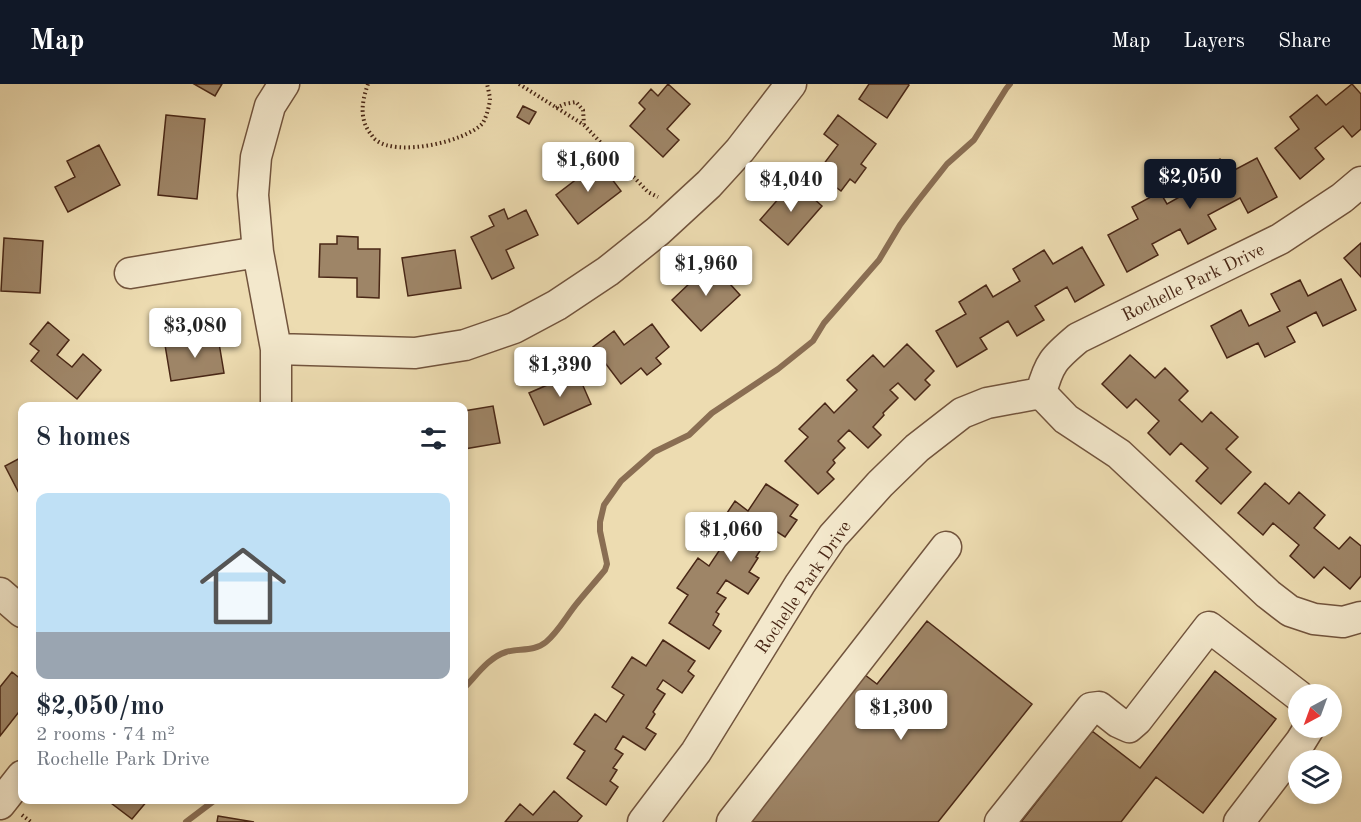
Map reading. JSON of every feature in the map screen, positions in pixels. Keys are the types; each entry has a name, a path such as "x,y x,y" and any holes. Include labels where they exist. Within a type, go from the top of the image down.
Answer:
{"street":[{"path":"276,402 276,349 258,252 253,195 256,157 270,106 284,84"},
{"path":"276,349 415,353 465,345 514,328 557,305 608,272 658,231 709,184 740,150 791,84"},
{"name":"Rochelle Park Drive","path":"643,822 696,752 800,584 833,536 880,484 917,448 962,413 987,403 1041,393 1046,373 1058,355 1078,338 1280,239 1342,198 1361,182"},
{"path":"130,273 258,252"},
{"path":"1041,393 1066,419 1119,454 1268,594 1290,611 1314,620 1343,622 1361,617"},
{"path":"732,822 946,547"},
{"path":"0,593 18,609"},
{"path":"1000,822 1091,708 1099,707 1118,722 1129,727 1137,720 1209,627 1288,688"},
{"path":"1239,822 1303,738"},
{"path":"0,804 18,781"}],"path":[{"path":"368,84 364,94 362,113 365,126 376,141 391,146 419,147 443,143 469,134 484,123 490,100 487,84"},
{"path":"519,84 584,124 648,192 661,199 677,213"},
{"path":"556,108 576,102 583,110 584,124"}],"building":[{"path":"194,84 222,84 215,96"},
{"path":"668,84 690,104 667,129 679,140 663,157 630,126 645,109 639,103 651,89 658,96"},
{"path":"869,84 909,85 887,118 859,99"},
{"path":"1352,84 1361,94 1361,129 1352,137 1343,126 1315,148 1324,159 1300,179 1275,148 1299,129 1290,117 1317,95 1326,105"},
{"path":"523,106 536,112 529,124 517,117"},
{"path":"166,115 205,119 197,199 158,195"},
{"path":"838,115 876,144 861,164 866,168 855,183 850,179 841,191 817,173 838,145 824,134"},
{"path":"99,145 120,185 68,212 55,187 75,177 67,161"},
{"path":"1257,158 1277,197 1248,213 1240,198 1208,215 1216,229 1188,244 1180,229 1152,244 1158,255 1127,272 1108,235 1138,219 1132,207 1160,192 1167,204 1194,189 1188,176 1220,159 1227,174"},
{"path":"599,162 621,191 578,224 556,195"},
{"path":"794,181 822,206 788,245 760,220"},
{"path":"504,209 508,219 526,210 538,235 506,250 514,268 492,279 471,237 494,226 489,216"},
{"path":"337,236 358,237 358,249 380,249 379,298 357,297 357,278 319,277 320,244 337,244"},
{"path":"4,238 43,241 40,293 1,291"},
{"path":"1361,243 1361,277 1344,258"},
{"path":"1082,247 1104,285 1075,302 1067,287 1035,306 1044,320 1017,336 1008,321 980,338 987,349 957,367 936,331 966,314 959,302 986,285 993,297 1020,281 1013,269 1044,250 1053,264"},
{"path":"455,250 461,288 408,296 402,258"},
{"path":"711,263 740,295 701,331 672,300"},
{"path":"1341,279 1356,310 1323,326 1316,312 1287,327 1295,342 1265,357 1258,343 1227,358 1211,326 1241,310 1249,326 1280,311 1271,294 1300,280 1308,296"},
{"path":"48,322 69,340 57,355 72,367 83,354 101,370 77,399 31,361 39,351 30,344"},
{"path":"652,324 669,347 656,358 661,364 647,375 641,368 621,384 593,347 614,331 624,345"},
{"path":"218,337 224,373 171,381 165,345"},
{"path":"907,344 934,371 925,380 930,385 915,400 898,383 890,390 898,398 873,427 881,435 868,448 849,430 838,441 845,448 833,460 835,463 827,472 834,479 818,494 785,461 808,437 799,429 825,403 834,413 857,390 847,380 873,355 884,367"},
{"path":"1130,355 1155,378 1165,368 1188,391 1179,400 1202,422 1211,412 1238,437 1226,449 1251,472 1221,504 1196,481 1208,468 1181,443 1170,455 1148,433 1159,421 1136,399 1127,408 1102,384"},
{"path":"577,372 591,404 544,425 529,393"},
{"path":"493,406 500,443 468,448 468,410"},
{"path":"18,459 18,491 5,466"},
{"path":"1265,483 1289,504 1299,492 1325,515 1314,528 1339,549 1350,537 1361,546 1361,576 1350,589 1324,567 1314,578 1290,556 1299,545 1273,523 1263,535 1238,513"},
{"path":"766,484 798,505 790,516 797,520 785,537 765,524 759,533 768,538 749,572 759,578 748,594 726,580 717,593 726,598 716,612 719,614 713,625 721,631 709,649 669,623 688,595 677,588 698,558 709,566 727,539 715,531 735,501 748,511"},
{"path":"927,621 1032,704 938,822 748,822 865,675 877,684"},
{"path":"663,640 695,661 688,671 694,676 682,693 663,680 657,689 665,694 646,728 656,734 645,750 623,736 615,749 623,754 613,768 617,770 610,781 618,787 606,805 567,778 585,751 574,744 595,714 606,722 624,695 612,687 632,657 646,666"},
{"path":"1215,671 1276,719 1203,813 1156,777 1121,822 1021,822 1092,731 1140,768"},
{"path":"12,672 18,677 18,713 0,736 0,687"},
{"path":"554,791 582,816 577,822 505,822 520,804 533,815"},
{"path":"112,804 145,804 132,819"},
{"path":"218,816 254,822 217,822"}],"waterway":[{"path":"468,684 488,662 500,654 537,647 555,633 605,570 607,564 600,522 604,505 621,481 654,452 689,435 712,413 778,369 813,341 824,323 879,260 900,225 947,164 974,140 1010,84"},
{"path":"186,822 210,804"}]}
